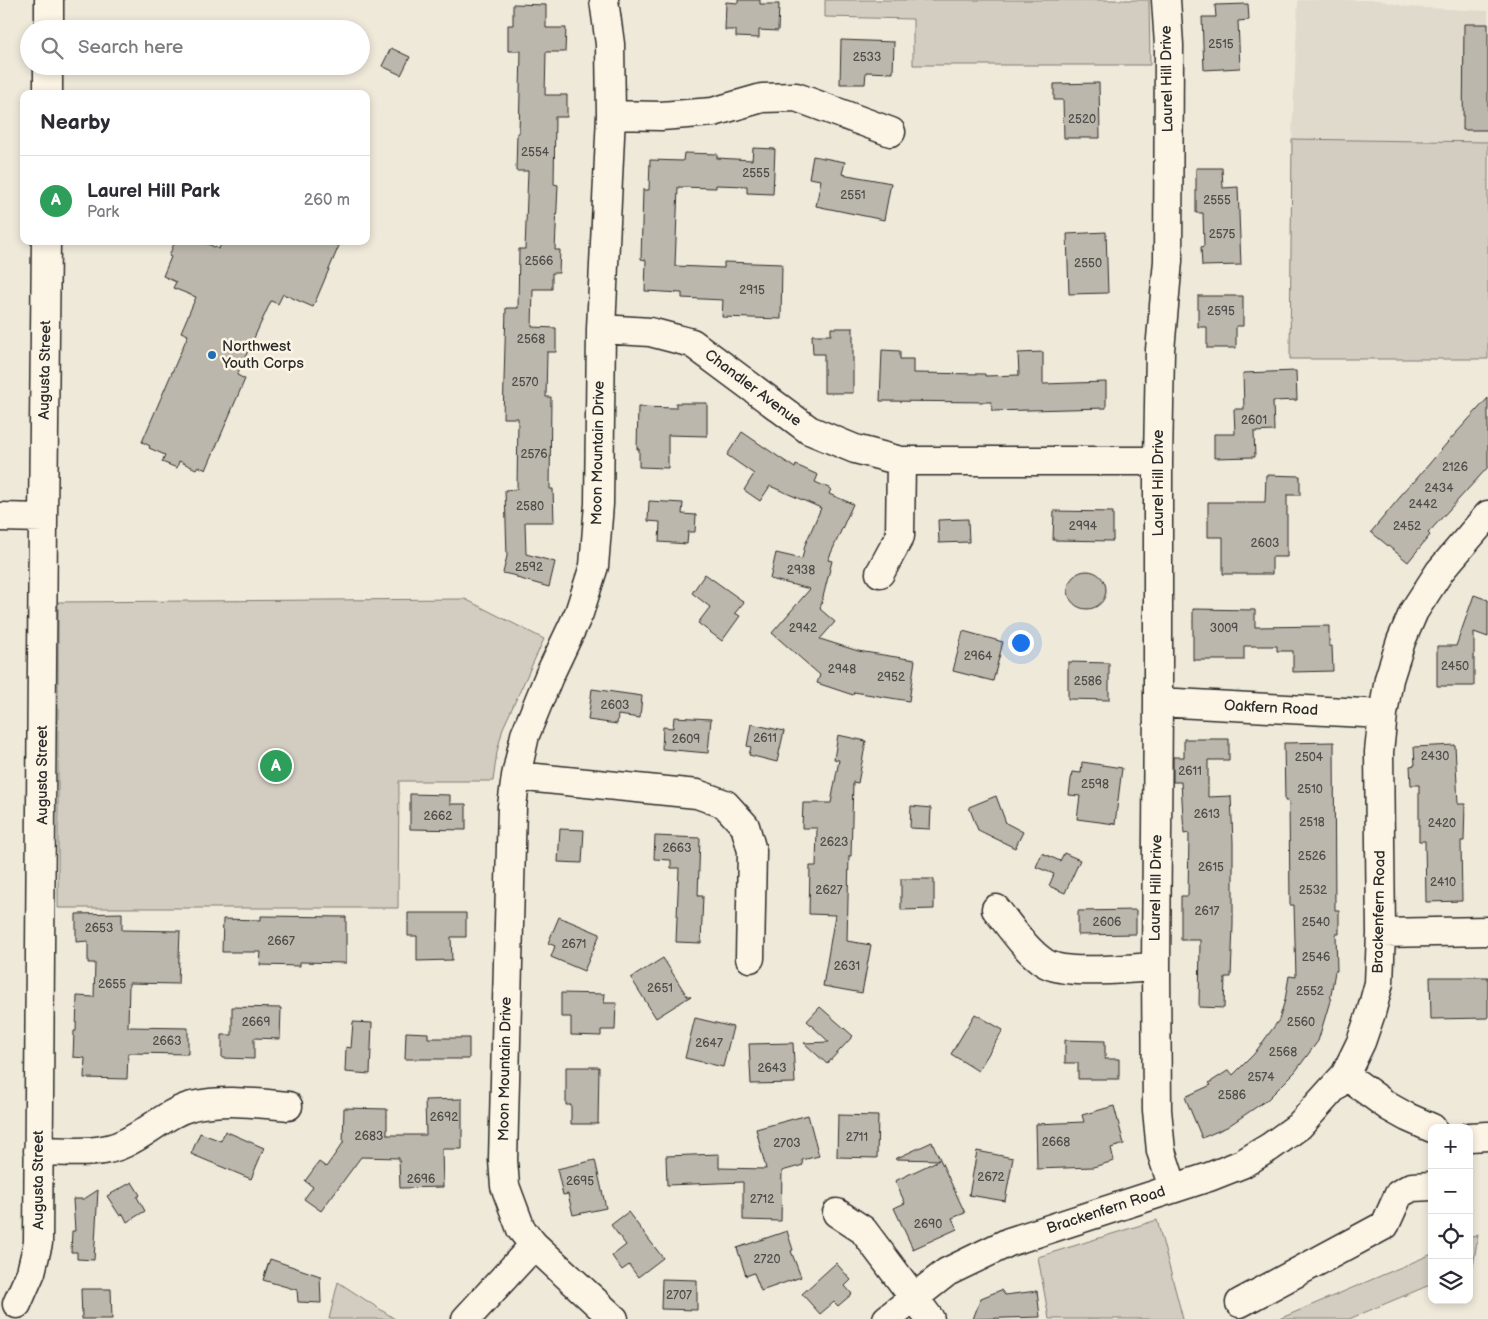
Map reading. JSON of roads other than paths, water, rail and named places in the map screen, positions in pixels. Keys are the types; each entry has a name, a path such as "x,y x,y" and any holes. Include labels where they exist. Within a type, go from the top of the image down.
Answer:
{"street":[{"path":"49,0 49,20"},
{"name":"Moon Mountain Drive","path":"604,0 610,44 611,115 601,329 599,504 594,566 579,613 524,735 516,776 512,816 503,1160 505,1186 520,1229 534,1245 614,1319"},
{"name":"Laurel Hill Drive","path":"1166,0 1168,45 1168,261 1160,350 1158,461 1156,967 1157,1110 1161,1151 1172,1188"},
{"path":"48,75 48,90"},
{"path":"611,115 662,116 713,112 762,98 796,97 891,132"},
{"name":"Augusta Street","path":"17,1304 31,1272 38,1243 46,245"},
{"name":"Chandler Avenue","path":"601,329 650,332 692,343 808,430 855,449 902,460 1158,461"},
{"path":"880,573 900,536 902,460"},
{"name":"Brackenfern Road","path":"886,1319 947,1272 1009,1242 1242,1164 1299,1126 1345,1075 1371,1013 1379,983 1382,933 1379,752 1389,679 1401,641 1414,610 1440,571 1488,515"},
{"path":"0,518 43,518"},
{"name":"Oakfern Road","path":"1158,702 1383,714"},
{"path":"516,776 697,794 724,804 746,826 752,850 750,958"},
{"path":"996,909 1034,955 1046,964 1070,970 1156,967"},
{"path":"1382,933 1488,930"},
{"path":"1345,1075 1388,1106 1428,1126"},
{"path":"38,1151 96,1151 125,1144 169,1115 192,1106 217,1103 288,1106"},
{"path":"1473,1137 1488,1136"},
{"path":"1240,1302 1385,1225 1399,1194 1412,1187 1428,1186"},
{"path":"838,1213 863,1230 930,1319"},
{"path":"466,1319 534,1245"}],"place":[{"name":"Northwest Youth Corps","path":"212,355"},
{"name":"Laurel Hill Park","path":"276,766"}]}
